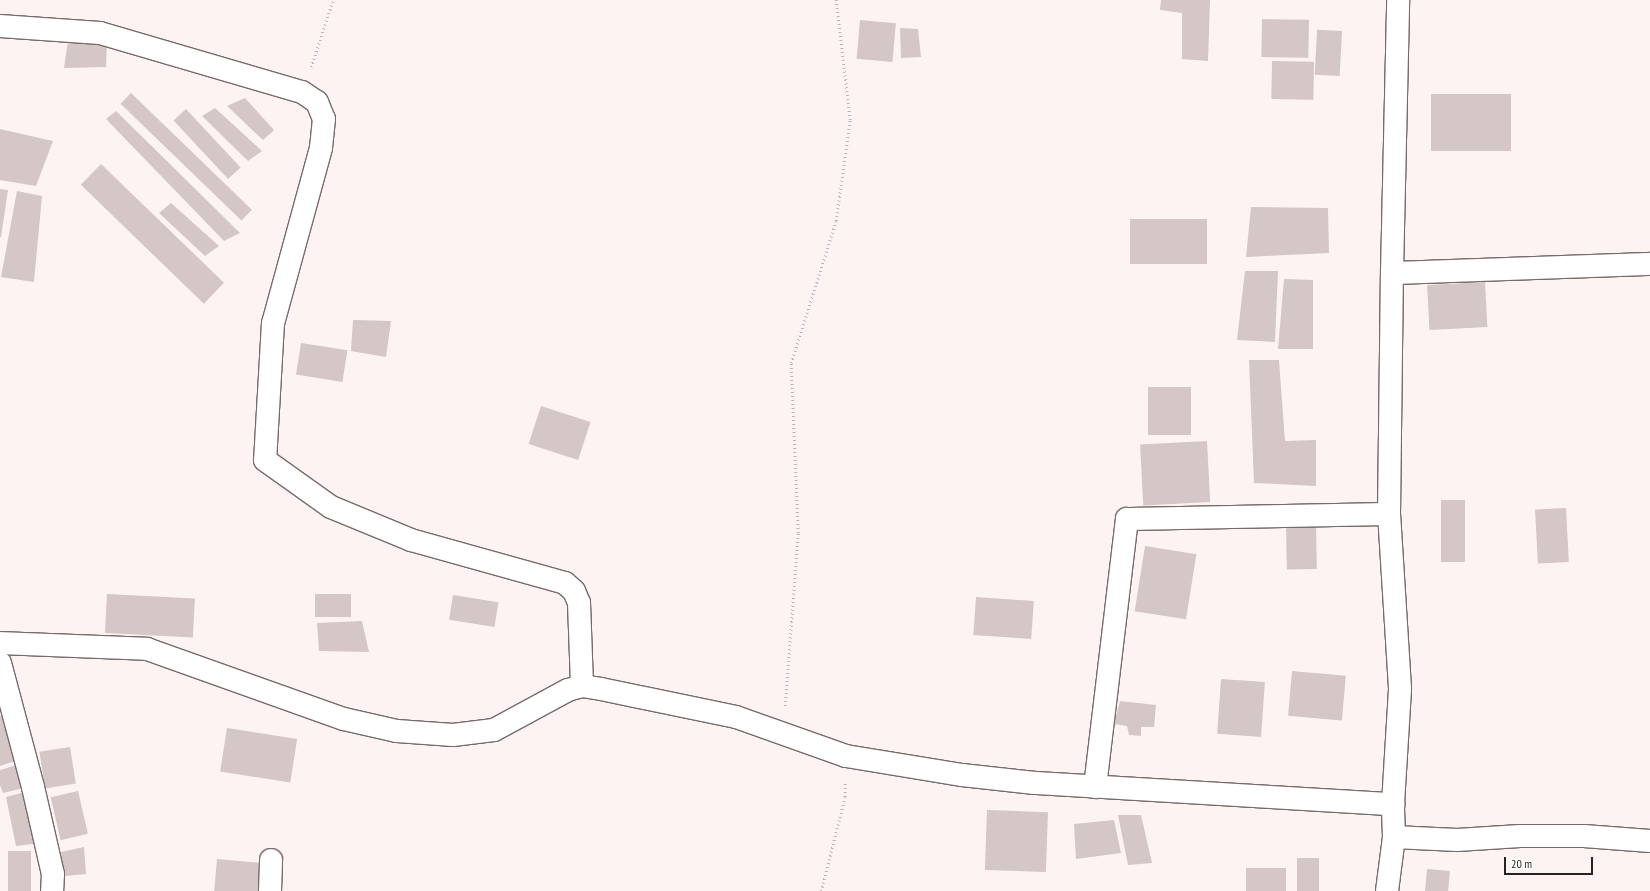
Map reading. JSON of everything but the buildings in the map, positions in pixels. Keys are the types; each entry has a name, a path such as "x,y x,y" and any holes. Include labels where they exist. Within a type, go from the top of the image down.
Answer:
{"street":[{"path":"1387,891 1394,837 1393,804 1400,688 1389,514 1392,273 1398,0"},
{"path":"0,26 100,32 302,92 317,102 324,120 323,134 273,323 265,460 331,507 411,540 565,583 574,591 579,603 582,686"},
{"path":"1392,273 1650,264"},
{"path":"1095,787 1127,519 1389,514"},
{"path":"0,643 147,648 344,719 397,730 453,735 494,730 568,690 582,686 601,688 736,717 846,756 962,775 1035,783 1393,804"},
{"path":"0,663 33,787 53,874 52,891"},
{"path":"1394,837 1457,840 1520,836 1584,836 1650,841"},
{"path":"270,891 271,860"}],"path":[{"path":"302,92 333,0"},
{"path":"783,734 798,533 791,363 836,221 850,120 836,0"},
{"path":"821,891 845,797 846,756"}]}
